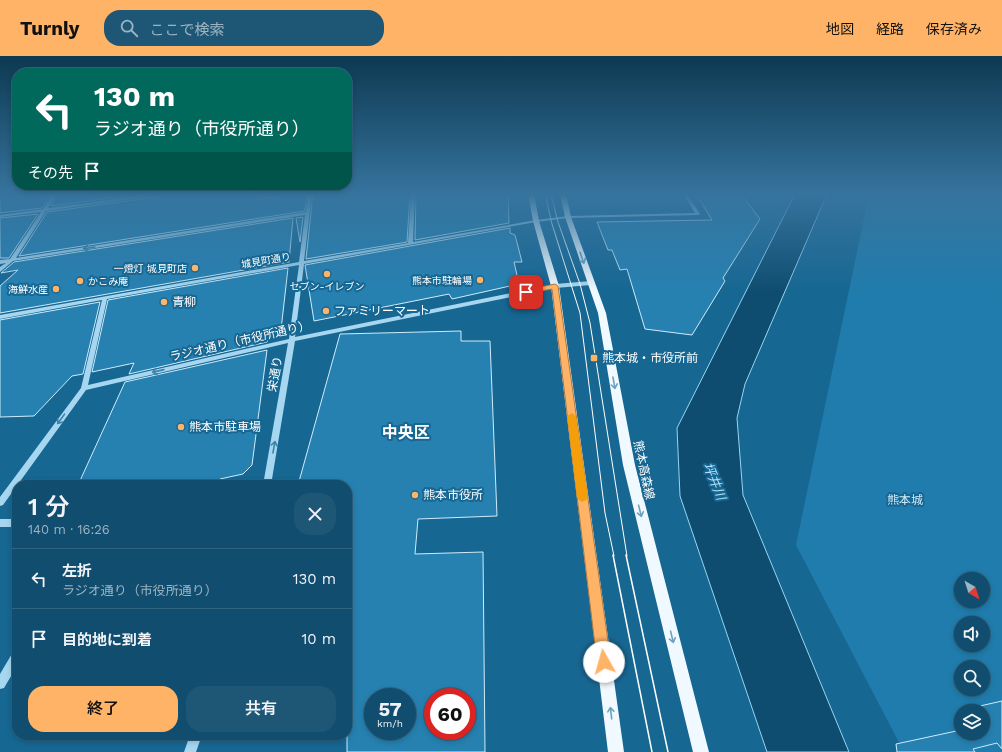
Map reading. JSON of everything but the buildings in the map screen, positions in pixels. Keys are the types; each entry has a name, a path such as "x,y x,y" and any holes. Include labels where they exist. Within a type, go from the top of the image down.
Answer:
{"main road":[{"path":"538,226 555,286 616,752"},
{"name":"熊本高森線","path":"571,226 602,313 629,465 701,752"}],"street":[{"path":"0,270 12,260 35,226"},
{"path":"0,262 227,226"},
{"name":"栄通り","path":"268,480 292,340 305,226"},
{"path":"410,243 411,226"},
{"name":"城見町通り","path":"0,317 505,226"},
{"name":"ラジオ通り（市役所通り）","path":"84,388 292,340 555,286 591,283"},
{"path":"17,480 84,388 105,298"},
{"path":"0,503 12,487"},
{"path":"0,523 12,522"},
{"path":"0,684 12,664"},
{"path":"190,752 194,740"}],"green space":[{"name":"熊本城","path":"862,226 1002,226 1002,752 904,752 796,545"}],"water":[{"name":"坪井川","path":"779,226 813,226 745,384 737,418 743,495 849,752 767,752 680,496 677,428"}],"tram line":[{"path":"553,226 580,313 605,513 614,556"},
{"path":"560,226 580,284 590,323 627,556"},
{"path":"613,555 652,752"},
{"path":"626,555 668,752"}],"slow traffic":[{"path":"572,416 582,497"}],"place":[{"name":"一燈灯 城見町店","path":"195,268"},
{"name":"セブン-イレブン","path":"327,274"},
{"name":"熊本市駐輪場","path":"480,280"},
{"name":"かこみ庵","path":"80,281"},
{"name":"海鮮水産","path":"56,289"},
{"name":"青柳","path":"164,302"},
{"name":"ファミリーマート","path":"326,311"},
{"name":"熊本城・市役所前","path":"594,358"},
{"name":"熊本市駐車場","path":"181,427"},
{"name":"熊本市役所","path":"415,495"}],"district":[{"name":"中央区","path":"406,432"}],"route":[{"path":"526,292 555,286 604,662"}]}
